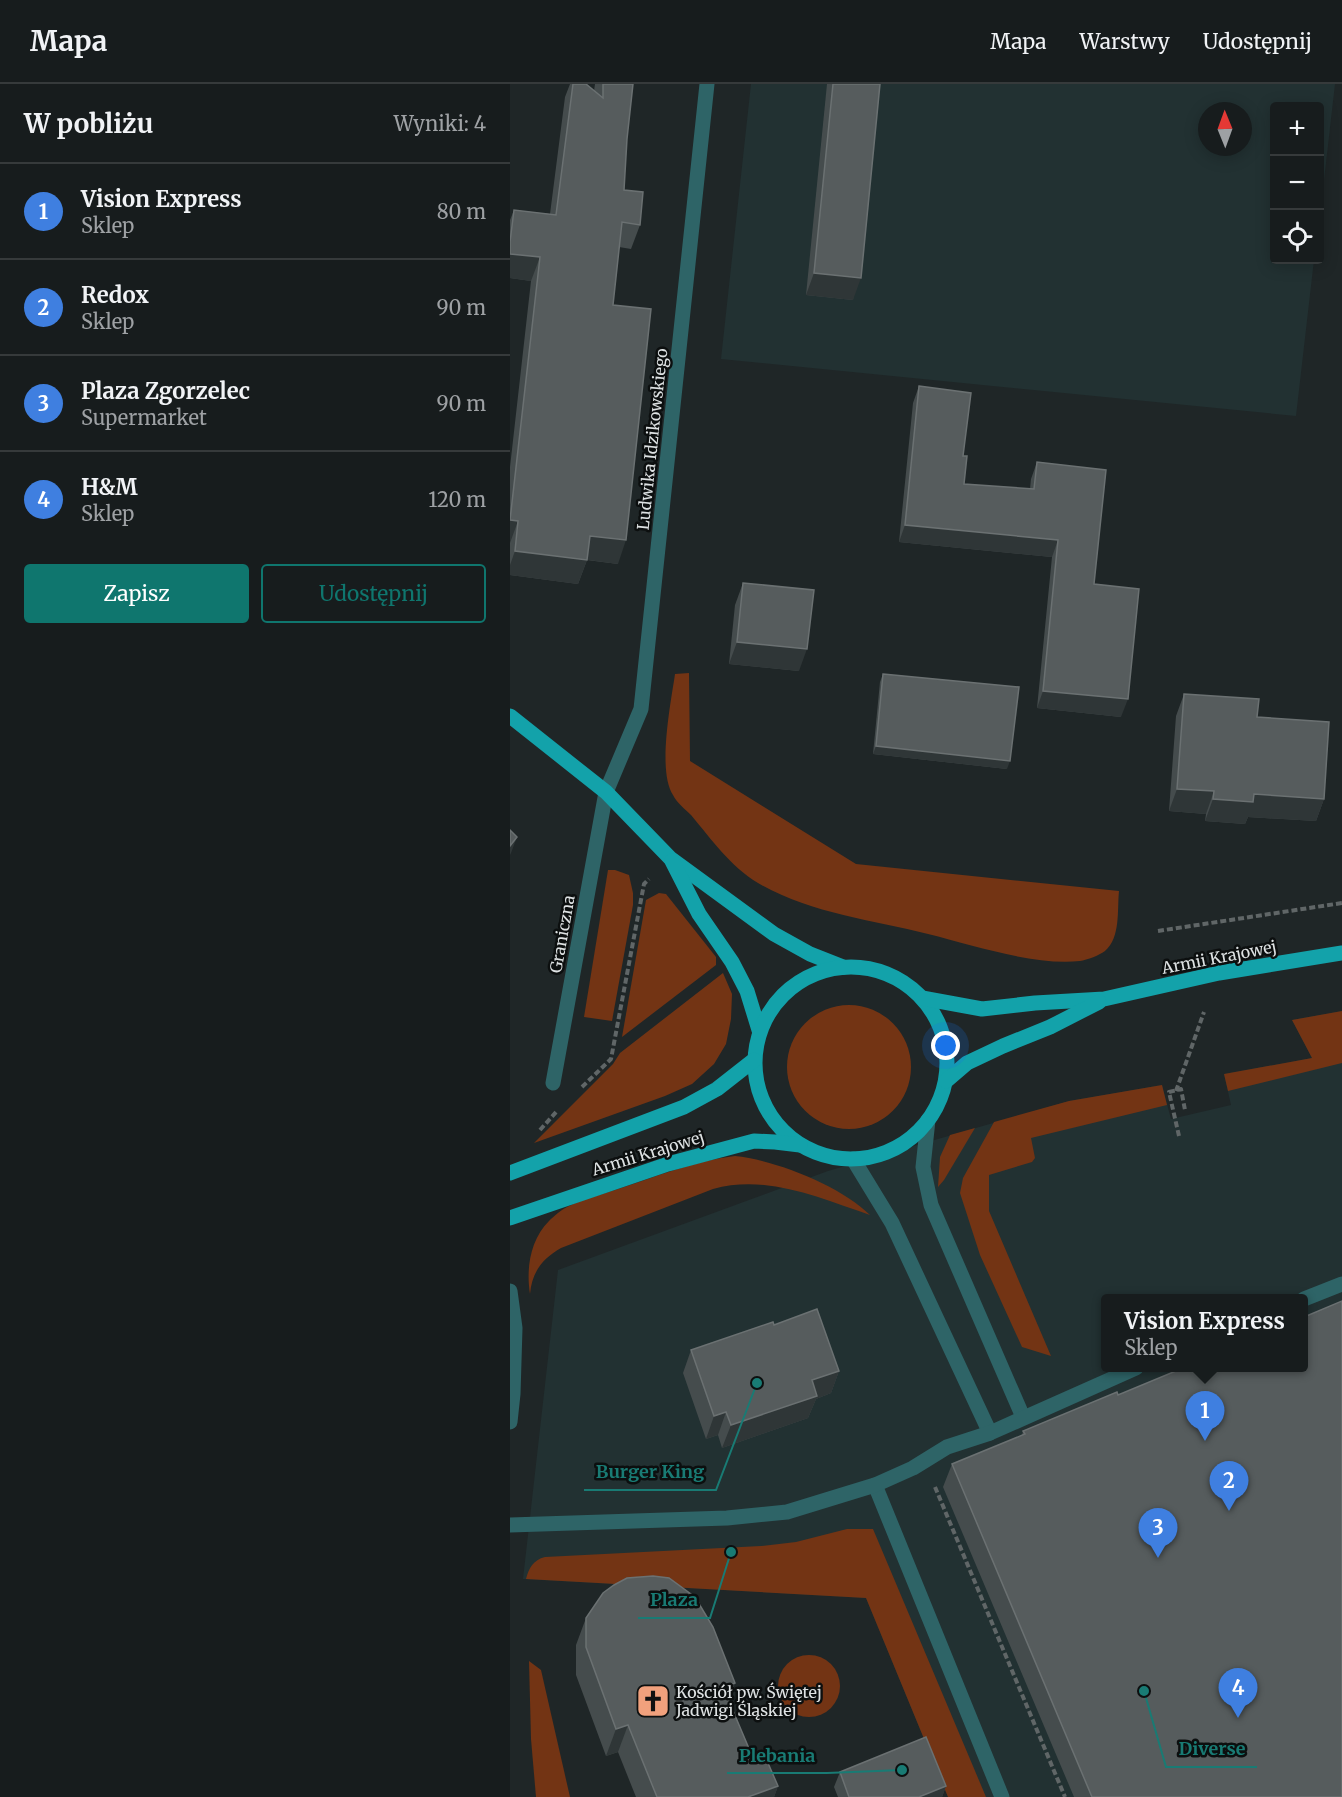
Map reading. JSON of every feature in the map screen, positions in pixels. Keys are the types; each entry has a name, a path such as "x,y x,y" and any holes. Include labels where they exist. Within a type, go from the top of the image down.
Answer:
{"main road":[{"path":"510,716 606,792 670,858 774,934 810,954 844,967"},
{"path":"670,858 699,914 732,962 747,991 759,1030"},
{"name":"Armii Krajowej","path":"922,998 982,1010 1035,1003 1104,999 1219,973 1342,953"},
{"path":"844,967 877,970 902,981 922,998 937,1019 945,1043 946,1081 942,1094 928,1120 908,1141 882,1154 853,1159 826,1156 800,1145 773,1121 757,1089 754,1060 759,1030 774,1004 796,983 823,970 844,967"},
{"name":"Armii Krajowej","path":"946,1081 967,1063 1050,1027 1104,999"},
{"name":"Armii Krajowej","path":"510,1173 684,1107 717,1089 754,1060"},
{"name":"Armii Krajowej","path":"510,1218 668,1164 754,1142 800,1145"}],"street":[{"name":"Ludwika Idzikowskiego","path":"606,792 640,709 708,84"},
{"name":"Graniczna","path":"553,1083 606,792"},
{"path":"928,1120 923,1167 931,1205 1023,1417"},
{"path":"853,1159 892,1223 990,1432"},
{"path":"1308,1297 1342,1284"},
{"path":"510,1292 515,1328 510,1422"},
{"path":"510,1525 727,1518 788,1512 875,1485 913,1468 947,1447 990,1432 1127,1372"},
{"path":"875,1485 1002,1797"}],"path":[{"path":"580,1089 611,1059 644,884 653,875"},
{"path":"1158,931 1342,903"},
{"path":"1176,1091 1204,1012"},
{"path":"1179,1136 1169,1092 1181,1089 1185,1110"},
{"path":"539,1131 565,1104"},
{"path":"932,1481 1065,1797"}],"shaded area":[{"path":"751,84 1335,84 1324,180 1324,102 1270,102 1270,264 1314,264 1296,416 721,359"},
{"path":"689,673 690,761 856,864 1119,891 1116,931 1110,945 1100,954 1080,961 1062,962 1024,958 819,909 758,883 722,852 677,801 668,784 666,736 675,674"},
{"path":"608,870 629,875 633,893 633,905 612,1021 584,1017"},
{"path":"659,893 666,894 716,957 716,965 622,1037 646,900"},
{"path":"723,973 732,994 731,1019 726,1044 714,1064 692,1084 534,1143 613,1064 620,1053"},
{"path":"849,1005 873,1009 893,1023 907,1043 911,1067 907,1091 893,1111 873,1125 849,1129 825,1125 805,1111 791,1091 787,1067 791,1043 805,1023 825,1009"},
{"path":"1342,1011 1342,1797 948,1797 866,1598 523,1579 558,1270 828,1171 1069,1101 1162,1085 1171,1119 1231,1105 1224,1074 1312,1058 1292,1020"},
{"path":"1342,1011 1342,1063 1228,1091 1224,1074 1312,1058 1292,1020"},
{"path":"1162,1085 1167,1105 1031,1138 1035,1158 1032,1162 989,1175 989,1211 1051,1356 1022,1347 980,1255 960,1193 963,1178 994,1122 1069,1101"},
{"path":"975,1128 938,1187 940,1157 950,1135"},
{"path":"735,1156 769,1163 807,1176 842,1194 870,1215 812,1195 773,1186 733,1185 713,1189 561,1248 539,1267 533,1279 530,1294 529,1265 537,1237 551,1219 562,1210 585,1199 675,1170"},
{"path":"847,1529 873,1529 986,1797 948,1797 866,1598 526,1579 532,1565 545,1557 761,1546 796,1542"},
{"path":"809,1655 821,1657 831,1664 838,1674 840,1686 838,1698 831,1708 821,1715 809,1717 797,1715 787,1708 780,1698 778,1686 780,1674 787,1664 797,1657"},
{"path":"529,1661 541,1670 570,1797 536,1797 531,1739"}],"building":[{"path":"573,84 586,84 603,98 603,84 633,84 624,190 643,192 640,225 622,222 613,305 651,309 626,540 590,536 587,560 515,551 518,521 510,520 540,257 510,254 514,210 556,215"},
{"path":"833,84 880,84 861,278 814,273"},
{"path":"919,386 971,393 963,456 967,456 964,484 1034,489 1037,462 1106,470 1094,584 1139,589 1128,699 1043,691 1058,540 905,525"},
{"path":"743,583 814,590 807,649 737,642"},
{"path":"883,674 1019,687 1010,761 876,746"},
{"path":"1184,694 1259,699 1257,717 1329,722 1324,799 1254,794 1253,802 1213,799 1214,791 1177,789"},
{"path":"510,830 517,837 510,846"},
{"path":"1342,1301 1342,1797 1092,1797 952,1464 1025,1434 1023,1431 1117,1392 1118,1395 1173,1372 1308,1372 1308,1315"},
{"path":"817,1309 839,1371 812,1380 817,1396 731,1425 726,1412 714,1416 691,1350 773,1322 774,1325"},
{"name":"Kościół pw. Świętej Jadwigi Śląskiej","path":"653,1576 669,1578 695,1597 713,1627 735,1683 723,1687 753,1758 764,1754 778,1786 748,1797 657,1797 628,1725 616,1729 586,1647 586,1618 603,1593 614,1585 627,1578"},
{"path":"926,1737 946,1786 919,1797 849,1797 840,1772"}],"place":[{"name":"Burger King","path":"757,1383"},
{"name":"Vision Express","path":"1205,1441"},
{"name":"Redox","path":"1229,1511"},
{"name":"Plaza","path":"731,1552"},
{"name":"Plaza Zgorzelec","path":"1158,1558"},
{"name":"Diverse","path":"1144,1691"},
{"name":"Kościół pw. Świętej Jadwigi Śląskiej","path":"653,1701"},
{"name":"H&M","path":"1238,1718"},
{"name":"Plebania","path":"902,1770"}]}
